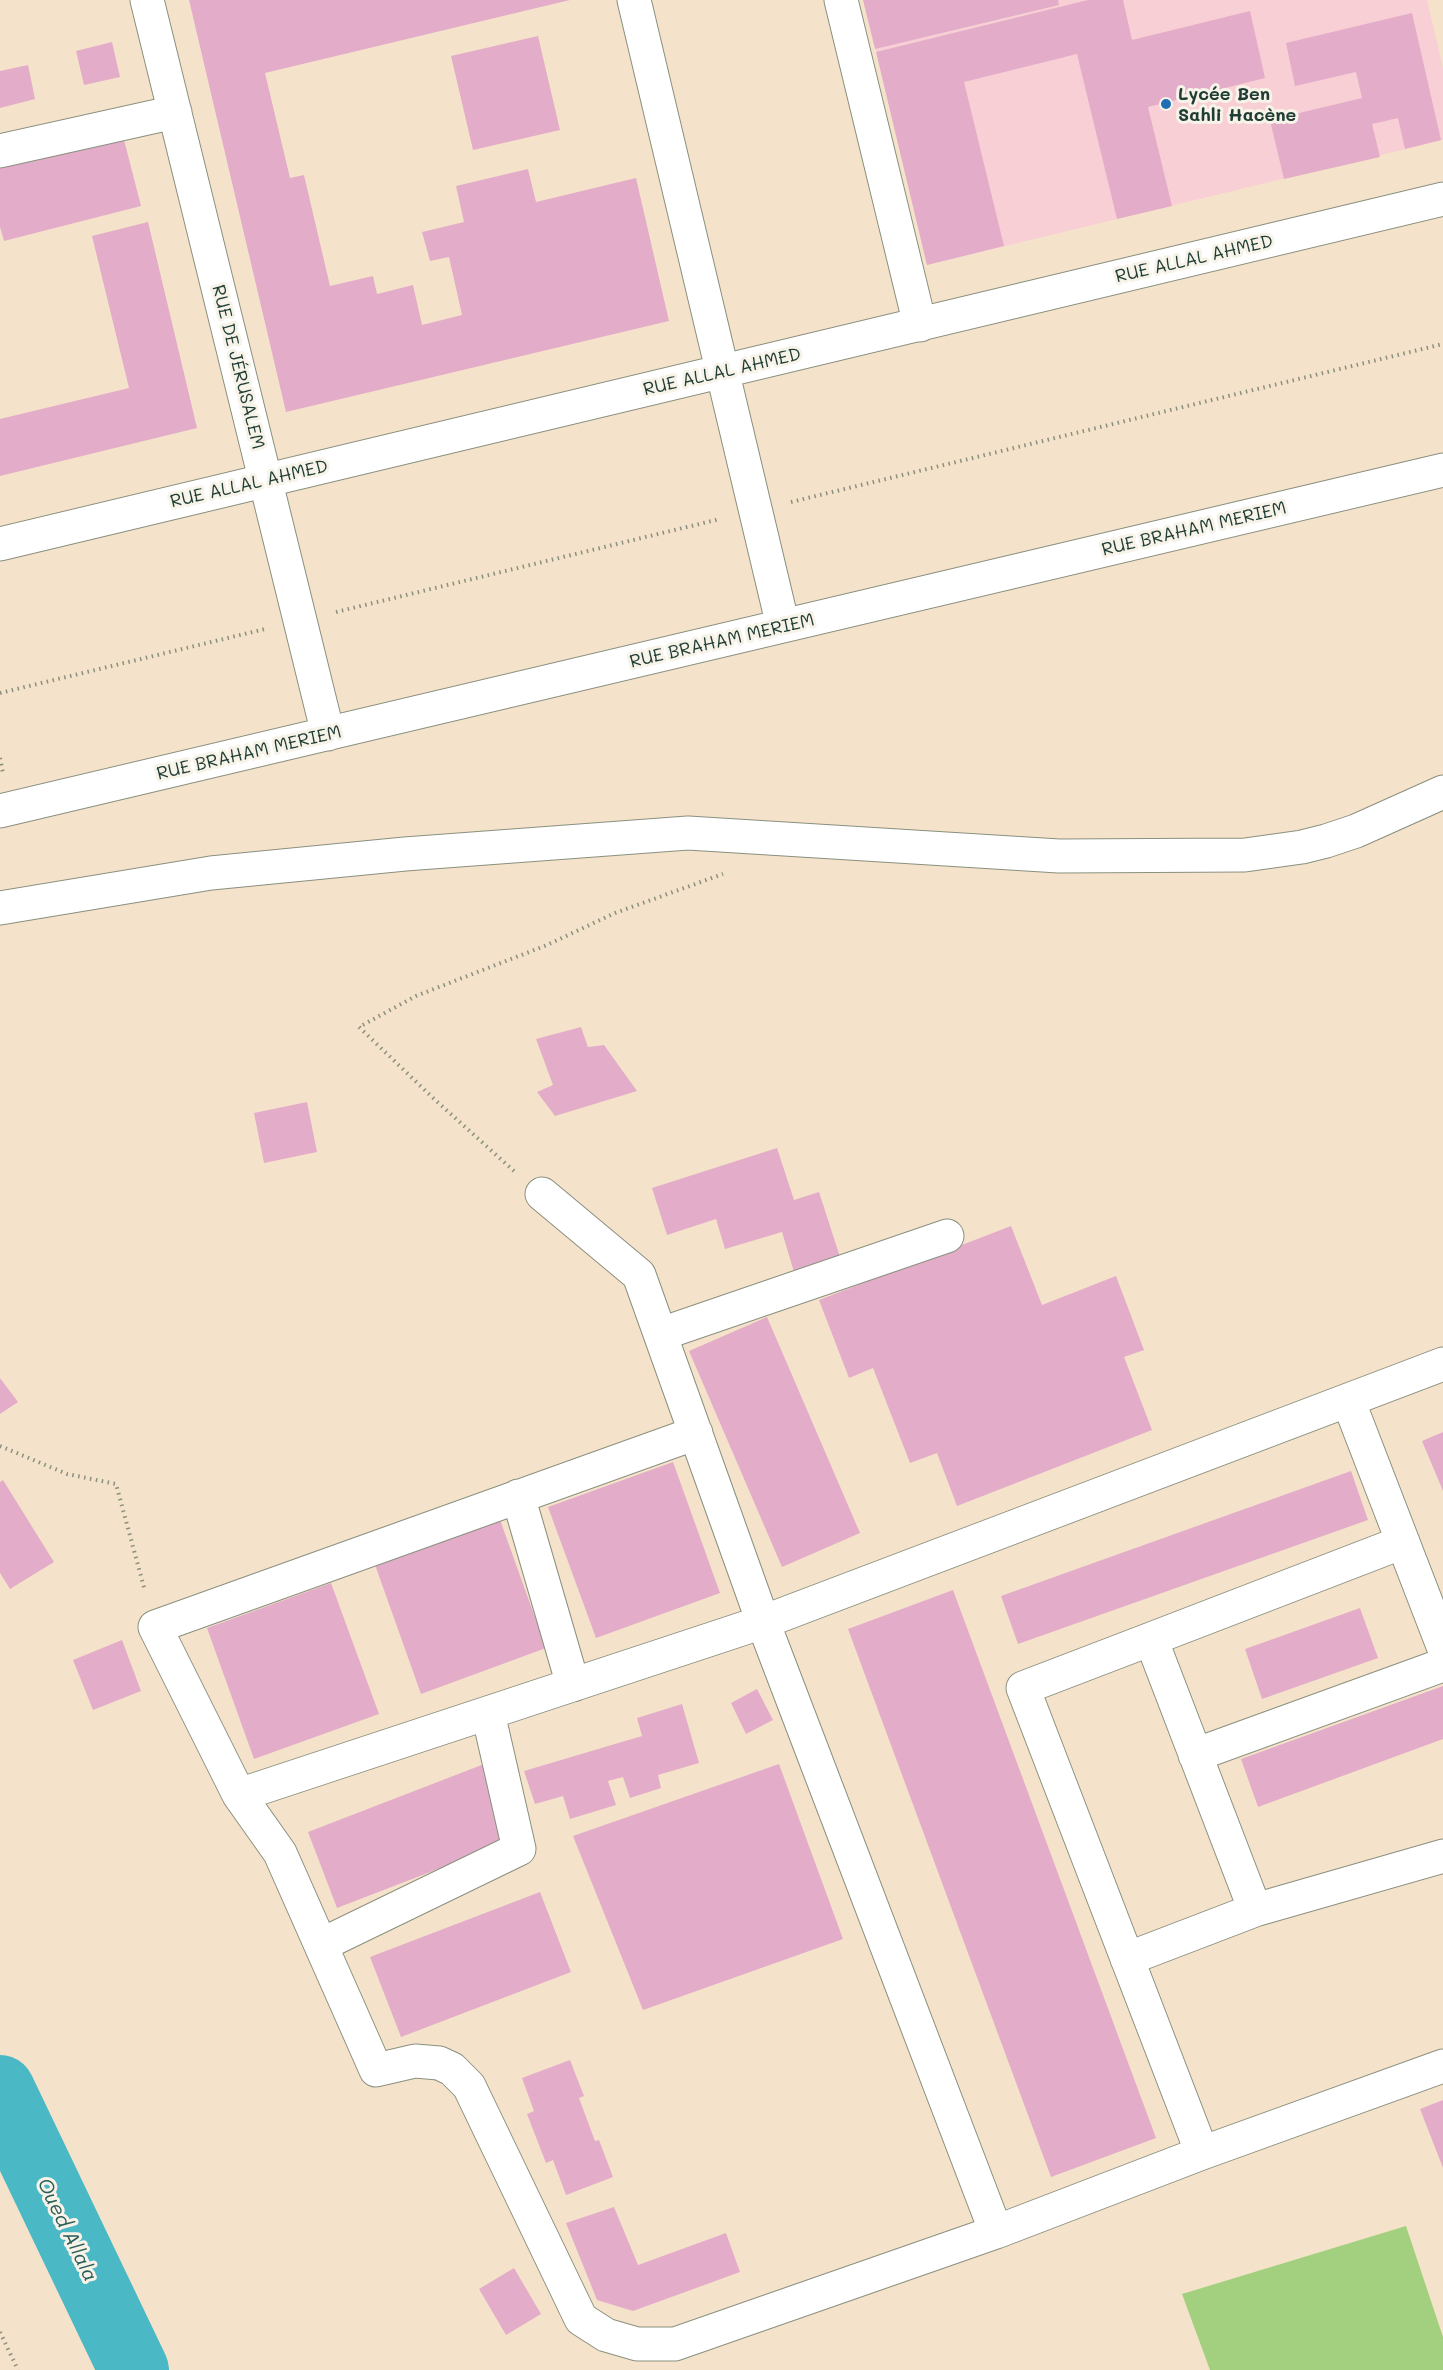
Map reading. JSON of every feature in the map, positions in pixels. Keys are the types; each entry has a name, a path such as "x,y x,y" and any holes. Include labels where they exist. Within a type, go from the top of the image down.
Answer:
{"street":[{"name":"RUE DE JÉRUSALEM","path":"147,0 328,734"},
{"path":"634,0 783,626"},
{"path":"841,0 920,325"},
{"path":"0,151 175,112"},
{"name":"RUE ALLAL AHMED","path":"0,544 1443,199"},
{"name":"RUE BRAHAM MERIEM","path":"0,811 1443,470"},
{"path":"0,908 211,873 405,854 688,833 1059,856 1245,855 1302,847 1326,841 1356,831 1443,792"},
{"path":"542,1194 639,1275 763,1622 996,2232"},
{"path":"660,1334 947,1236"},
{"path":"239,1795 763,1622 1443,1364"},
{"path":"1348,1400 1443,1646"},
{"path":"696,1433 155,1627 239,1795 280,1852 376,2070 415,2061 439,2063 452,2069 468,2086 581,2319 606,2335 637,2344 675,2344 996,2232 1202,2153 1443,2066"},
{"path":"518,1496 573,1685"},
{"path":"1202,2153 1023,1688 1403,1542"},
{"path":"1151,1639 1255,1910"},
{"path":"1195,1755 1443,1665"},
{"path":"321,1945 519,1849 488,1713"},
{"path":"1127,1959 1255,1910 1443,1856"}],"path":[{"path":"542,1194 432,1097 359,1026 416,996 547,945 615,913 732,873"},
{"path":"0,1446 67,1474 116,1484 155,1627"},
{"path":"0,2332 18,2370"}],"shaded area":[{"name":"Lycée Ben Sahli Hacène","path":"864,0 1427,0 1443,68 1443,140 927,265"}],"green space":[{"path":"1406,2226 1443,2337 1443,2370 1210,2370 1182,2294"}],"building":[{"path":"189,0 570,0 265,73 290,178 304,175 330,286 373,276 377,294 413,285 422,325 462,315 449,257 430,261 422,232 464,222 456,186 528,169 536,202 636,178 669,321 286,412"},
{"path":"863,0 1058,0 1059,5 875,49"},
{"path":"1088,0 1123,0 1132,40 1250,11 1265,78 1148,107 1172,206 1117,219 1077,54 964,82 1004,246 927,265 876,52"},
{"path":"1412,13 1441,140 1405,149 1398,118 1372,124 1380,157 1284,179 1270,120 1362,98 1356,72 1295,86 1286,43"},
{"path":"538,36 560,130 473,150 451,56"},
{"path":"112,42 120,77 84,85 76,51"},
{"path":"28,65 35,99 0,108 0,71"},
{"path":"122,132 141,206 4,241 0,227 0,163"},
{"path":"148,222 197,428 0,476 0,419 129,388 92,236"},
{"path":"581,1027 588,1047 604,1045 637,1091 555,1116 537,1092 553,1085 536,1039"},
{"path":"307,1102 317,1152 264,1163 254,1113"},
{"path":"777,1148 794,1200 819,1192 840,1257 794,1272 782,1232 725,1249 716,1219 667,1235 652,1188"},
{"path":"1011,1226 1042,1305 1116,1276 1144,1350 1124,1357 1152,1430 957,1506 937,1453 910,1463 873,1368 849,1378 819,1300"},
{"path":"767,1317 860,1533 782,1567 689,1351"},
{"path":"0,1378 18,1402 0,1414"},
{"path":"1443,1432 1443,1491 1422,1441"},
{"path":"673,1462 720,1593 596,1638 548,1507"},
{"path":"1351,1471 1368,1520 1018,1644 1001,1596"},
{"path":"3,1480 54,1562 10,1589 0,1573 0,1482"},
{"path":"499,1517 546,1648 421,1694 374,1562"},
{"path":"331,1583 379,1714 254,1759 207,1628"},
{"path":"953,1590 1156,2138 1051,2177 848,1629"},
{"path":"1360,1608 1378,1658 1262,1699 1245,1649"},
{"path":"122,1640 141,1691 93,1710 73,1660"},
{"path":"1443,1686 1443,1739 1258,1807 1241,1759"},
{"path":"757,1689 773,1720 746,1734 731,1703"},
{"path":"682,1704 699,1763 658,1775 661,1788 630,1798 623,1777 608,1781 616,1805 570,1819 563,1796 535,1804 524,1771 642,1736 637,1718"},
{"path":"492,1761 521,1837 337,1908 308,1832"},
{"path":"779,1764 843,1939 643,2010 573,1836"},
{"path":"540,1892 571,1972 401,2037 370,1957"},
{"path":"570,2060 584,2096 579,2098 595,2141 599,2140 613,2177 566,2195 553,2160 546,2163 527,2114 534,2111 522,2078"},
{"path":"1443,2100 1443,2168 1420,2109"},
{"path":"614,2207 638,2265 726,2233 740,2272 633,2311 597,2300 566,2223"},
{"path":"514,2268 541,2314 506,2335 479,2289"}],"waterway":[{"name":"Oued Allala","path":"0,2090 134,2370"}],"place":[{"name":"Lycée Ben Sahli Hacène","path":"1166,104"}]}
